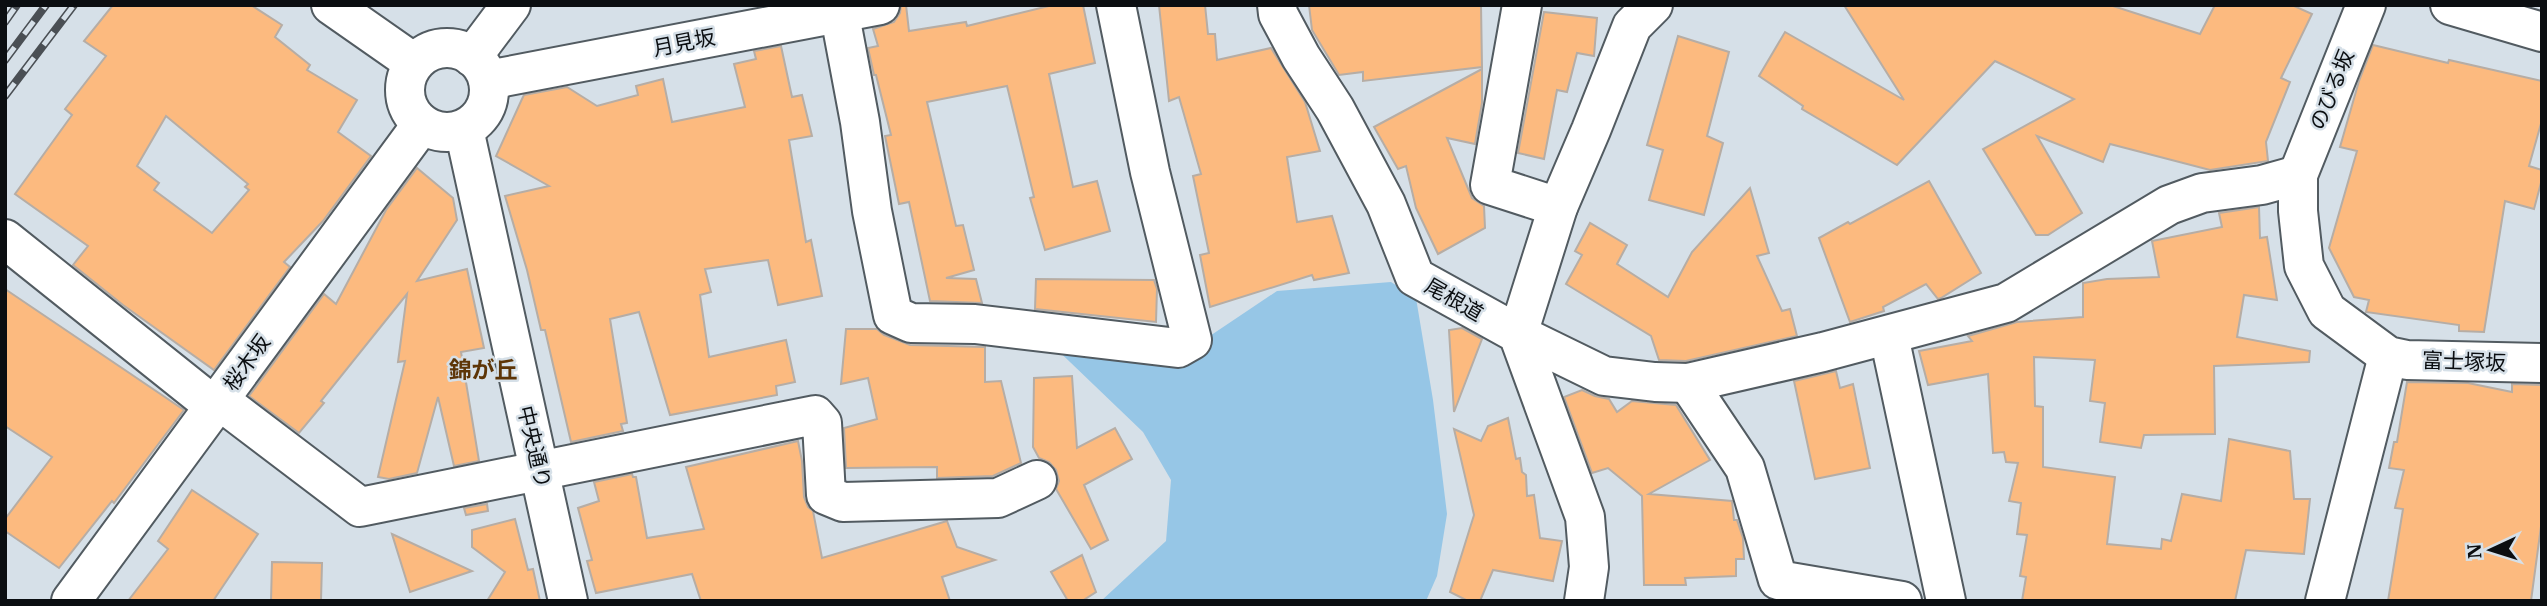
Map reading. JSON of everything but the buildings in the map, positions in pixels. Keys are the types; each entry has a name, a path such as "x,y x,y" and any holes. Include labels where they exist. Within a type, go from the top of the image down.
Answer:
{"street":[{"path":"331,5 414,63"},
{"path":"480,68 511,5"},
{"name":"月見坂","path":"480,68 839,9 880,5"},
{"path":"839,9 893,315 911,323 975,324 1178,348 1192,340 1150,172 1116,5"},
{"name":"尾根道","path":"1277,5 1278,14 1301,57 1335,109 1386,204 1415,277 1518,334 1604,376 1688,383 1889,335 2006,303 2169,205 2203,193 2262,185 2298,176"},
{"path":"1522,5 1490,185 1558,207"},
{"path":"1584,601 1589,567 1584,517 1518,334 1558,207 1632,26 1653,5"},
{"name":"のびる坂","path":"2298,176 2366,5"},
{"path":"2450,5 2542,32"},
{"path":"437,49 462,51 480,68 487,103 474,122 464,129 442,132 422,124 412,114 405,94 408,73 414,63 437,49"},
{"name":"桜木坂","path":"71,601 422,124"},
{"name":"中央通り","path":"464,129 568,601"},
{"path":"2298,176 2298,211 2304,266 2328,311 2388,356 2325,601"},
{"path":"5,240 217,403 360,507 815,415 822,423 826,495 843,502 998,498 1037,480"},
{"path":"1889,335 1946,601"},
{"name":"富士塚坂","path":"2388,356 2406,360 2542,363"},
{"path":"1688,383 1745,468 1778,580 1888,600"}],"shaded area":[{"path":"1391,282 1416,298 1433,400 1447,514 1437,576 1426,601 1101,601 1166,541 1171,480 1143,432 1046,339 1183,354 1277,291"}],"railway":[{"path":"5,22 17,5"},
{"path":"5,60 46,5"},
{"path":"5,96 74,5"}],"district":[{"name":"錦が丘","path":"483,370"}]}
